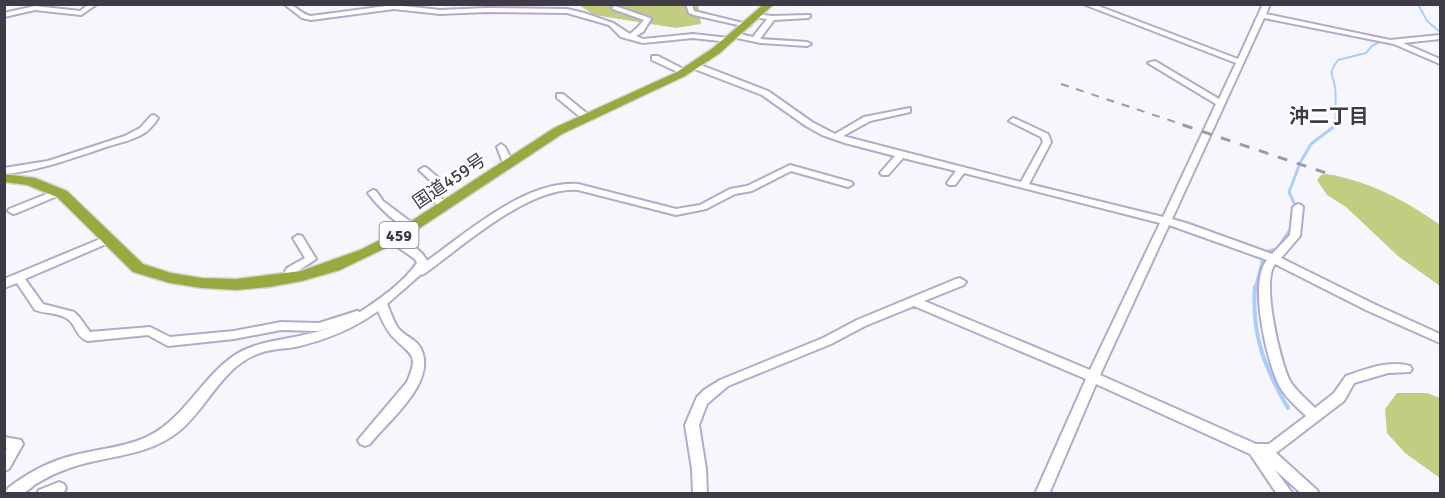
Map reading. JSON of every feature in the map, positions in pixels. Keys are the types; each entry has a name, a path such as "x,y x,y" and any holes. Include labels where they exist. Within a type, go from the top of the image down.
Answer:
{"highway":[{"name":"国道459号","path":"4,178 30,181 59,192 138,268 171,279 216,286 254,284 287,278 345,261 393,239 560,130 690,69 752,21 771,11"}],"street":[{"path":"4,15 45,8 81,13 94,4"},
{"path":"287,4 304,17 311,18 394,8 440,12 480,10 567,12 582,14 611,24 624,35 649,42 682,36 732,37 807,44"},
{"path":"689,4 691,12 696,14 752,21"},
{"path":"1086,4 1240,62"},
{"path":"1042,494 1093,377 1267,4"},
{"path":"615,8 648,19 631,38"},
{"path":"755,40 771,11 808,16"},
{"path":"1262,15 1363,37 1394,41 1440,37"},
{"path":"1394,41 1440,62"},
{"path":"655,58 765,93 802,120 836,137 961,171 1167,221 1275,260 1370,308 1440,339"},
{"path":"1152,63 1221,104"},
{"path":"560,96 587,118"},
{"path":"836,137 867,119 907,110"},
{"path":"4,171 64,160 130,136 149,126 154,118"},
{"path":"1013,121 1045,136 1047,142 1023,186"},
{"path":"501,147 508,163"},
{"path":"885,172 900,155"},
{"path":"11,494 36,476 57,466 128,451 161,437 191,413 225,370 244,354 253,350 318,338 334,332 376,307 417,273 511,206 560,187 578,187 676,212 703,207 733,191 749,189 790,168 848,184"},
{"path":"424,170 437,182 436,199 444,206"},
{"path":"952,183 961,171"},
{"path":"13,211 59,192"},
{"path":"373,193 380,203 411,227"},
{"path":"1298,207 1295,236 1267,267 1264,283 1267,323 1275,361 1286,386 1313,415"},
{"path":"287,278 291,271 311,259 298,238"},
{"path":"4,284 109,239"},
{"path":"393,239 420,257 422,263 417,273"},
{"path":"19,278 39,308 69,314 74,317 84,335 88,337 150,331 164,341 197,339 281,326 330,325 376,307"},
{"path":"700,494 699,469 692,425 702,401 709,394 732,380 960,282"},
{"path":"915,302 1260,450 1312,494"},
{"path":"365,440 375,426 410,390 417,372 419,356 376,307"},
{"path":"1260,450 1272,449 1339,397 1350,380 1388,368 1406,369"},
{"path":"4,442 16,444 4,465"},
{"path":"1260,450 1273,478 1286,494"},
{"path":"44,494 59,488"}],"green space":[{"path":"579,5 698,5 701,24 676,28 594,15"},
{"path":"1326,174 1371,186 1414,208 1440,225 1440,286 1398,256 1346,207 1327,195 1317,180 1321,175"},
{"path":"1397,393 1427,393 1440,398 1440,478 1405,453 1387,433 1385,409"}],"waterway":[{"path":"1418,4 1427,21 1440,32"},
{"path":"1335,126 1335,90 1332,73 1338,60 1366,53 1372,46 1383,40 1440,35"},
{"path":"1294,210 1295,205 1289,192 1300,163 1311,144 1335,126"},
{"path":"1268,251 1277,249 1291,228"},
{"path":"1255,289 1263,258"},
{"path":"1255,287 1255,320 1261,350 1288,408"}],"railway":[{"path":"1061,84 1187,126"},
{"path":"1183,125 1335,176"}],"district":[{"name":"沖二丁目","path":"1329,116"}]}
